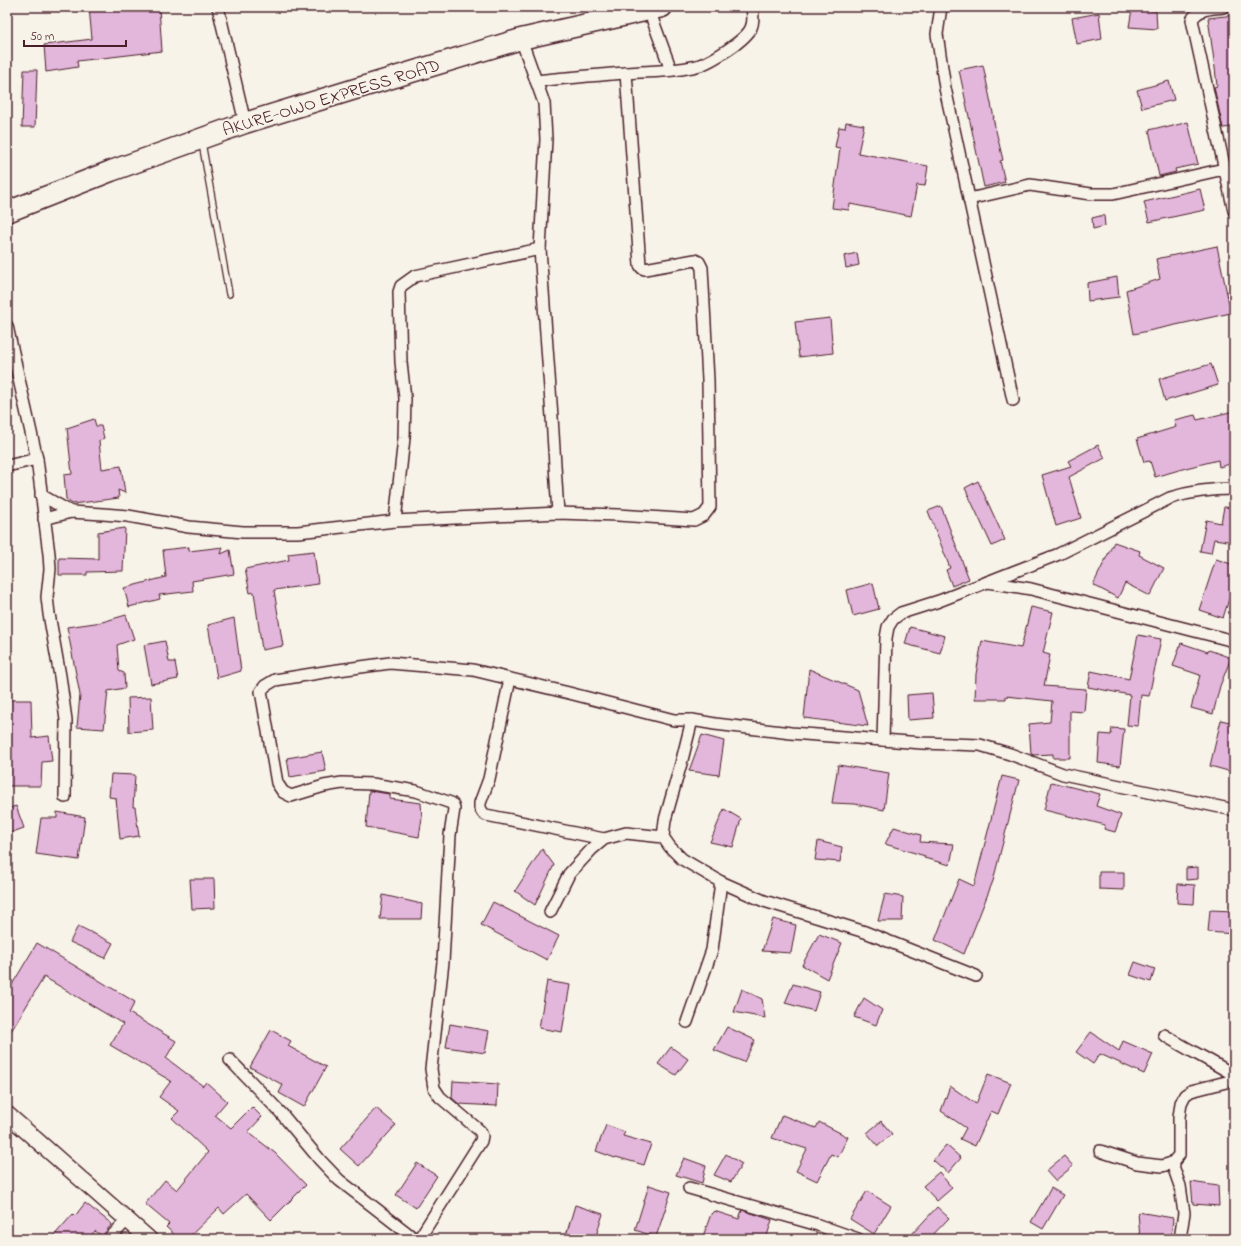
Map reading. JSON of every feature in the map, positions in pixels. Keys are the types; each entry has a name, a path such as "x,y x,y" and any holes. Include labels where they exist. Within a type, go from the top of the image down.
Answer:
{"highway":[{"name":"AKURE-OWO EXPRESS ROAD","path":"7,212 111,171 244,123 521,39 656,8"}],"street":[{"path":"218,7 244,123"},
{"path":"536,81 678,70 701,64 727,51 747,35 751,28 753,19 752,7"},
{"path":"941,7 937,34 945,88 1013,400"},
{"path":"1223,7 1199,11 1192,20 1224,169 1234,208"},
{"path":"656,8 671,70"},
{"path":"521,39 544,103 546,139 540,249 558,514"},
{"path":"44,519 71,512 128,516 189,527 243,532 298,532 395,521 558,514 618,515 694,520 704,515 710,507 708,380 702,268 699,262 695,260 646,269 642,268 640,265 626,73"},
{"path":"969,199 1030,186 1091,194 1113,194 1224,169"},
{"path":"395,521 404,438 405,398 400,346 399,292 401,286 414,276 540,249"},
{"path":"7,326 37,459 49,554 50,569 47,597 48,608 66,720 65,797"},
{"path":"7,466 37,459"},
{"path":"883,740 886,638 888,627 893,619 901,613 939,601 1059,554 1170,498 1186,492 1206,489 1234,489"},
{"path":"41,495 71,512"},
{"path":"988,582 1031,589 1234,641"},
{"path":"419,1239 481,1141 482,1136 480,1131 440,1097 434,1088 431,1069 443,962 448,855 454,809 453,805 451,802 416,791 372,784 342,783 324,786 291,796 283,792 277,783 261,692 265,686 275,680 390,663 473,670 674,720 692,720 791,733 922,743 980,745 1010,754 1063,774 1234,810"},
{"path":"510,679 489,779 480,803 482,812 604,839"},
{"path":"692,720 665,820 663,837 670,847 682,859 721,882 764,901 865,932 976,976"},
{"path":"550,912 568,874 604,839 626,833 663,837"},
{"path":"686,1022 712,950 721,882"},
{"path":"1164,1035 1234,1075"},
{"path":"230,1060 281,1113 339,1180 415,1239"},
{"path":"1100,1152 1137,1163 1162,1166 1172,1163 1179,1155 1179,1117 1181,1103 1185,1095 1191,1091 1234,1080"},
{"path":"7,1114 149,1239"},
{"path":"1172,1163 1180,1186 1184,1213 1180,1239"},
{"path":"689,1188 818,1225 858,1239"},
{"path":"109,1239 127,1220"}],"lane":[{"path":"201,139 229,294"}],"building":[{"path":"89,7 159,7 162,51 77,61 78,67 46,72 44,45 92,39"},
{"path":"1132,9 1156,11 1157,29 1129,27"},
{"path":"1099,13 1102,39 1077,44 1072,18"},
{"path":"1234,15 1234,127 1223,128 1214,87 1217,86 1208,18"},
{"path":"983,65 1003,160 1000,161 1005,182 984,187 959,70"},
{"path":"24,70 37,70 35,127 22,127"},
{"path":"1169,81 1174,100 1142,108 1137,90"},
{"path":"846,122 864,125 858,153 928,166 925,186 917,185 911,216 850,204 849,210 832,208 840,148 835,147 839,127 845,128"},
{"path":"1188,122 1198,164 1175,169 1176,172 1159,176 1149,130 1165,126 1165,128"},
{"path":"1200,189 1205,210 1149,222 1144,202"},
{"path":"1104,215 1105,226 1093,229 1092,218"},
{"path":"1217,246 1231,313 1134,334 1126,290 1160,279 1156,259"},
{"path":"857,253 859,265 846,268 844,256"},
{"path":"1117,277 1119,297 1088,301 1087,283"},
{"path":"830,318 833,353 799,357 795,322"},
{"path":"1211,364 1218,385 1165,401 1159,379"},
{"path":"1234,411 1234,463 1219,467 1218,460 1155,477 1150,461 1144,462 1137,439 1176,427 1174,420 1195,415 1197,420"},
{"path":"94,419 96,426 101,426 104,438 99,441 102,469 121,466 125,493 118,490 119,498 72,504 66,499 64,475 72,474 67,428"},
{"path":"1098,445 1105,458 1069,477 1081,518 1056,526 1042,475 1071,466 1068,461"},
{"path":"978,481 1005,540 992,546 965,488"},
{"path":"941,506 969,579 952,586 946,570 950,568 928,511"},
{"path":"1224,507 1234,508 1234,542 1214,539 1211,553 1200,551 1206,520 1221,523"},
{"path":"125,528 123,571 87,572 87,575 59,575 59,558 98,559 98,532"},
{"path":"1114,542 1140,551 1139,555 1164,568 1150,596 1125,583 1118,598 1093,585"},
{"path":"189,547 189,551 223,547 221,554 230,550 234,574 192,581 193,591 159,595 160,599 129,607 124,588 166,577 163,550"},
{"path":"314,551 318,584 274,590 283,646 262,650 254,592 250,593 245,569 289,560 288,554"},
{"path":"1216,559 1234,565 1234,583 1223,618 1199,610"},
{"path":"873,583 879,609 853,616 847,590"},
{"path":"1031,607 1053,612 1043,653 1050,655 1044,686 1086,689 1084,712 1070,711 1070,758 1053,758 1053,754 1031,754 1029,724 1050,722 1052,701 1006,696 1006,699 975,699 976,674 982,641 1021,648"},
{"path":"126,615 134,639 117,645 119,671 124,673 125,688 108,691 104,729 77,727 80,695 67,627 102,622"},
{"path":"234,618 241,671 217,678 208,625"},
{"path":"910,627 945,636 940,653 905,644"},
{"path":"1138,635 1161,639 1149,696 1141,695 1138,726 1127,725 1130,695 1088,687 1091,671 1129,679"},
{"path":"165,641 169,662 175,662 178,679 151,684 144,645"},
{"path":"1181,643 1208,652 1209,650 1231,658 1220,686 1213,714 1191,708 1200,675 1173,666"},
{"path":"809,669 858,690 868,726 804,718"},
{"path":"932,693 934,718 908,720 907,695"},
{"path":"151,697 153,730 129,732 128,698"},
{"path":"7,700 31,700 32,738 49,736 52,761 42,762 41,786 7,786"},
{"path":"1221,720 1234,723 1234,765 1232,772 1210,766"},
{"path":"1112,728 1124,729 1120,766 1098,763 1100,734 1111,735"},
{"path":"702,735 724,741 719,775 689,771"},
{"path":"322,752 326,771 290,777 287,758"},
{"path":"838,765 889,773 884,810 855,804 832,803"},
{"path":"111,774 135,775 133,807 135,807 139,836 120,839 116,798 109,797"},
{"path":"1002,776 1019,780 993,881 964,954 935,940 959,879 974,886"},
{"path":"1051,782 1100,794 1096,806 1121,815 1115,832 1104,829 1105,825 1044,810"},
{"path":"369,791 390,794 390,799 421,803 422,818 419,837 366,827"},
{"path":"16,806 24,828 7,834 7,809"},
{"path":"724,809 741,819 733,847 710,842"},
{"path":"57,812 85,817 79,860 36,854 41,818 57,818"},
{"path":"894,827 921,835 920,842 954,844 950,865 924,858 925,856 885,844"},
{"path":"818,841 842,847 840,862 815,860"},
{"path":"542,849 554,865 535,905 515,891"},
{"path":"1198,867 1198,879 1186,880 1186,868"},
{"path":"1099,872 1124,872 1124,890 1099,889"},
{"path":"190,879 214,879 215,908 192,909"},
{"path":"1178,884 1195,885 1194,904 1177,903"},
{"path":"885,894 903,897 902,921 878,921"},
{"path":"383,895 422,904 421,919 380,919"},
{"path":"493,902 559,936 547,960 481,925"},
{"path":"1210,910 1234,911 1234,934 1208,932"},
{"path":"773,919 796,925 791,953 762,951"},
{"path":"78,926 113,943 105,958 70,942"},
{"path":"819,934 842,943 827,979 802,965"},
{"path":"37,943 135,1002 129,1013 176,1041 166,1058 203,1086 206,1082 227,1101 215,1115 231,1128 252,1107 262,1117 248,1132 275,1153 306,1185 271,1220 246,1194 224,1214 219,1208 187,1239 179,1239 166,1227 169,1224 145,1204 165,1180 177,1190 208,1152 172,1118 179,1111 159,1097 171,1081 110,1045 123,1024 44,977 7,1038 7,993"},
{"path":"1135,962 1155,969 1151,982 1130,975"},
{"path":"547,981 570,985 562,1032 539,1028"},
{"path":"793,984 820,992 814,1011 785,1003"},
{"path":"742,989 762,999 765,1018 734,1012"},
{"path":"864,998 882,1010 876,1025 854,1017"},
{"path":"450,1024 489,1031 485,1053 446,1047"},
{"path":"727,1027 755,1040 744,1062 714,1050"},
{"path":"271,1030 291,1041 288,1046 326,1067 304,1107 279,1093 283,1085 250,1067"},
{"path":"1091,1032 1119,1051 1123,1041 1153,1054 1144,1074 1100,1054 1093,1064 1076,1052"},
{"path":"671,1047 688,1059 676,1075 658,1064"},
{"path":"988,1074 1011,1083 998,1114 991,1111 975,1146 960,1139 966,1128 941,1111 950,1086 976,1104"},
{"path":"453,1081 498,1084 497,1106 459,1104 452,1098"},
{"path":"376,1108 396,1125 359,1166 340,1149"},
{"path":"782,1115 816,1128 819,1122 848,1137 838,1157 831,1154 817,1181 796,1171 807,1149 772,1138"},
{"path":"881,1121 892,1134 878,1146 867,1133"},
{"path":"606,1125 625,1132 623,1136 651,1144 644,1165 616,1157 615,1158 596,1151"},
{"path":"946,1145 961,1158 948,1173 933,1160"},
{"path":"726,1154 742,1164 731,1182 714,1175"},
{"path":"1064,1156 1073,1166 1055,1181 1046,1171"},
{"path":"684,1158 706,1166 702,1183 676,1175"},
{"path":"417,1163 437,1176 416,1208 396,1195"},
{"path":"939,1172 952,1188 937,1201 923,1186"},
{"path":"1191,1182 1218,1186 1219,1206 1193,1204"},
{"path":"649,1185 671,1192 656,1237 635,1230"},
{"path":"1051,1188 1063,1195 1043,1229 1031,1222"},
{"path":"867,1191 891,1206 874,1234 850,1219"},
{"path":"85,1203 112,1224 102,1236 95,1231 88,1239 51,1239 73,1214 75,1216"},
{"path":"575,1205 603,1214 595,1239 565,1239"},
{"path":"937,1207 949,1218 929,1239 917,1239 912,1234"},
{"path":"742,1210 772,1220 766,1239 702,1239 711,1214 714,1211 739,1219"},
{"path":"1138,1212 1173,1218 1171,1239 1140,1239"}]}
